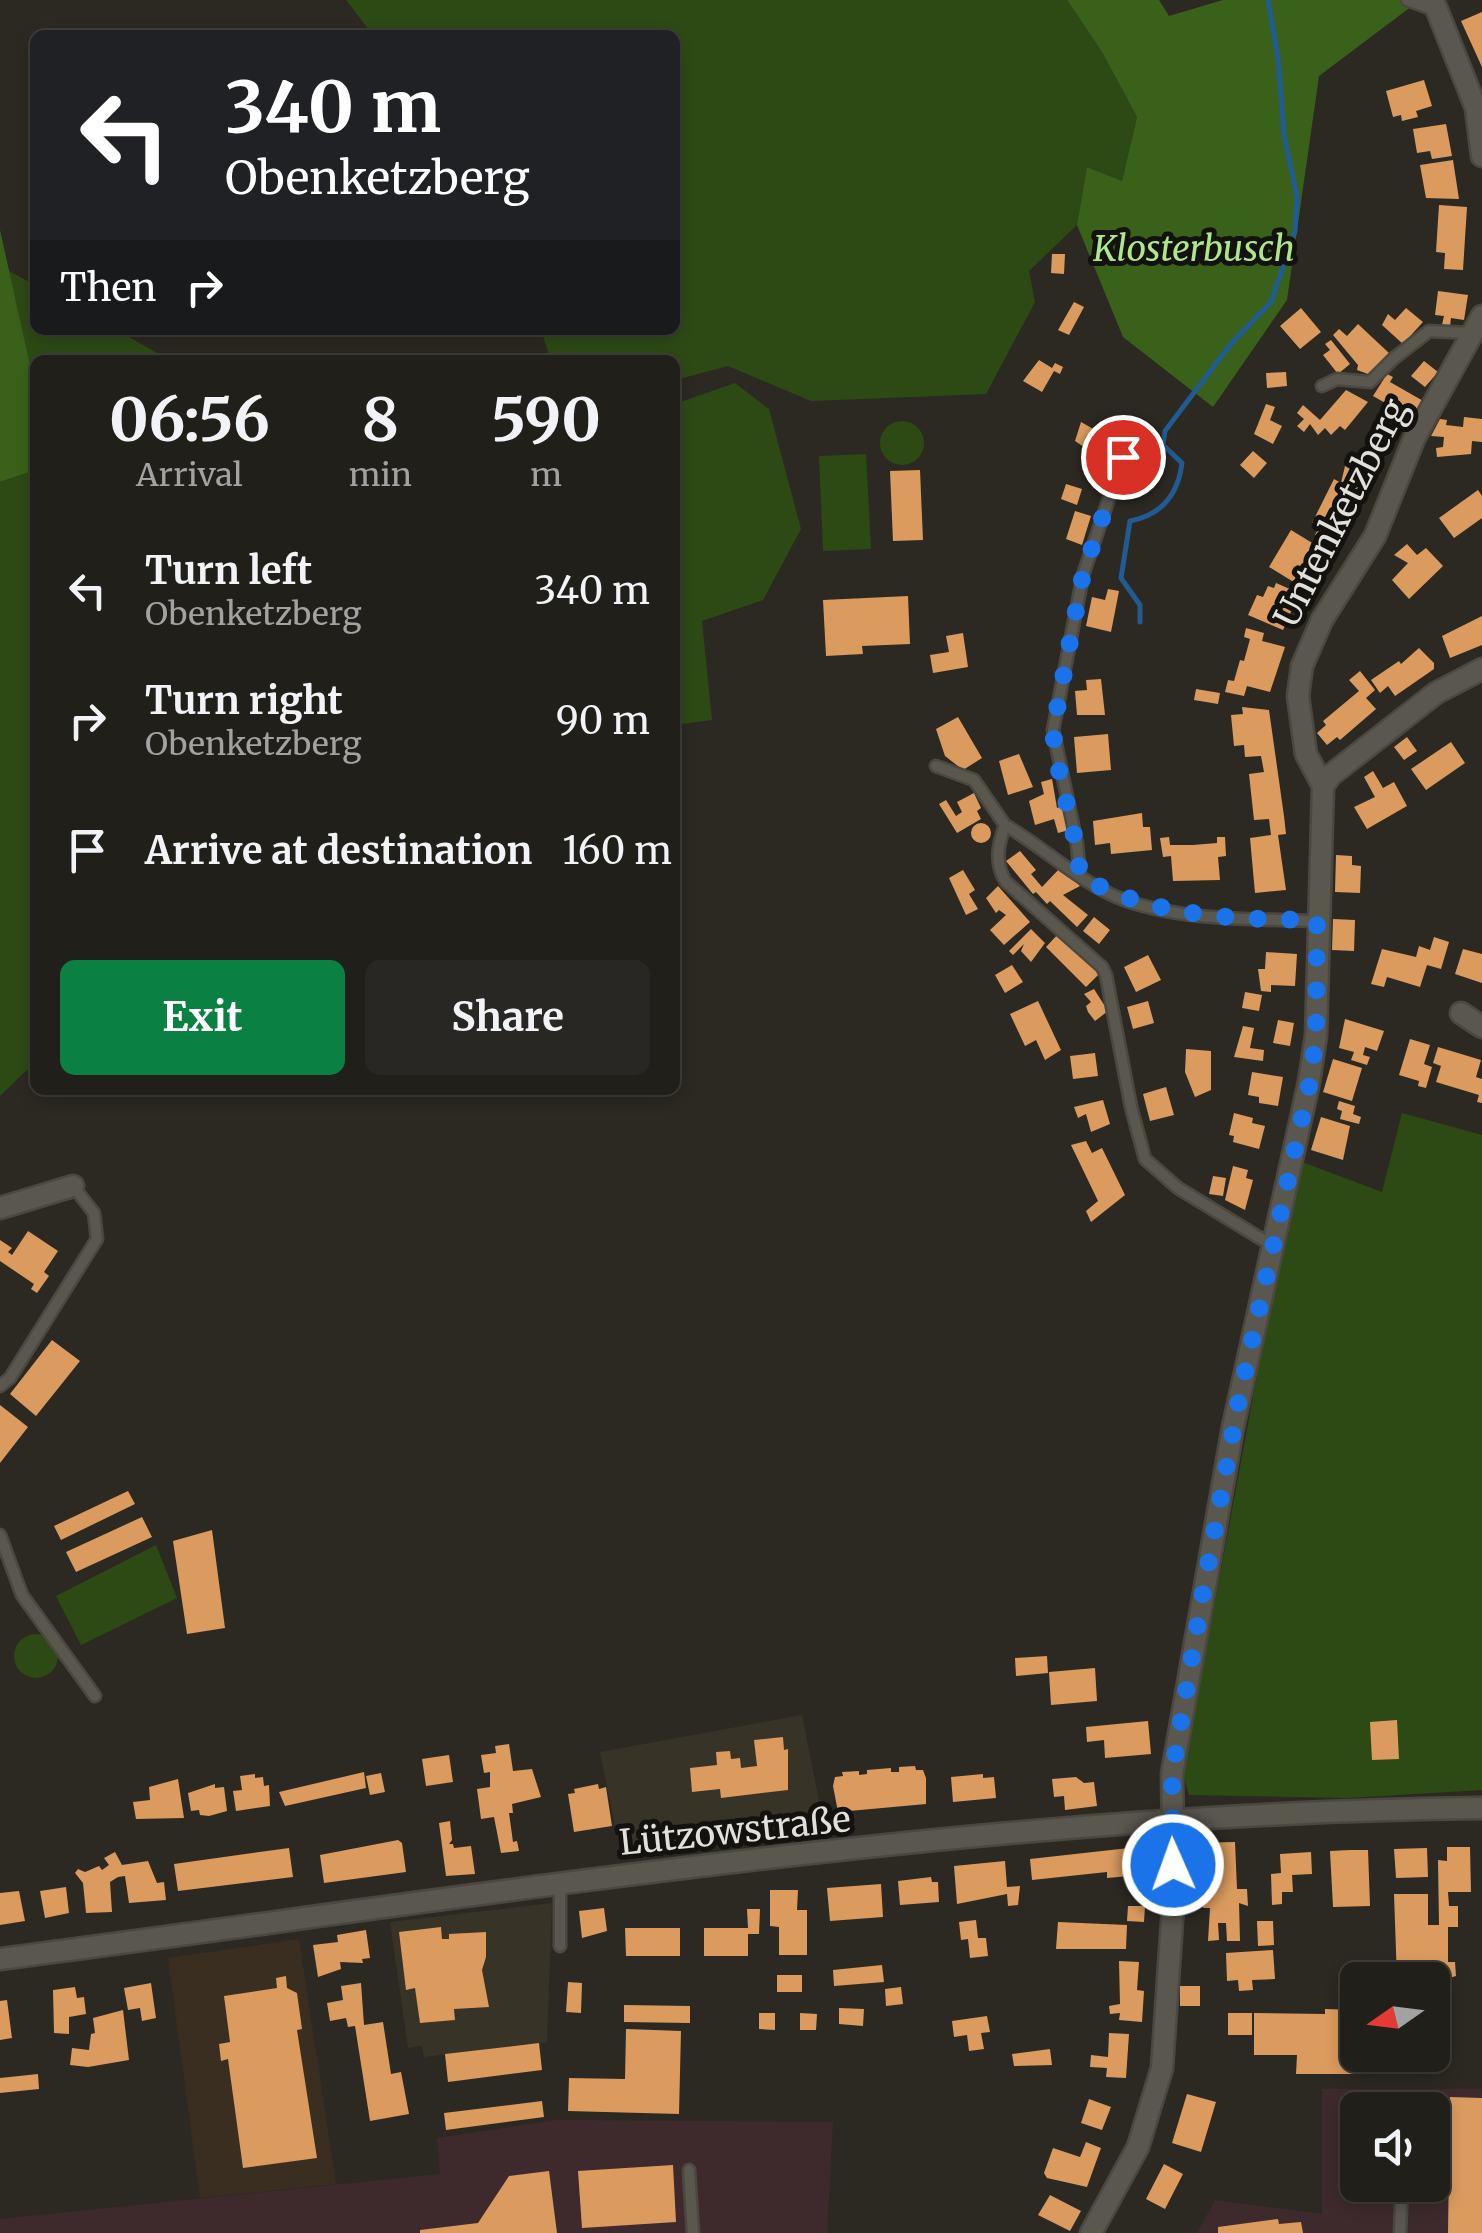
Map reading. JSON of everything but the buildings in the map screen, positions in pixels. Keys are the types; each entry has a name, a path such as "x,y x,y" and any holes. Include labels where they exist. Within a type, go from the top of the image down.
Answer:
{"street":[{"path":"1435,5 1476,108 1482,156"},
{"name":"Untenketzberg","path":"1323,786 1306,754 1298,696 1302,666 1322,620 1375,536 1414,439 1476,325"},
{"path":"1091,2233 1138,2148 1162,2068 1174,1892 1172,1774 1202,1598 1314,1052 1323,786 1330,775 1436,693 1482,670"},
{"path":"1461,1014 1482,1028"},
{"path":"0,1208 72,1186"},
{"name":"Lützowstraße","path":"0,1960 822,1852 1171,1819 1482,1808"}],"lane":[{"path":"1408,0 1435,5"},
{"name":"Untenketzberg","path":"1322,386 1337,379 1370,382 1392,358 1429,331 1476,325"},
{"path":"1080,876 1078,844 1055,755 1053,730 1083,574 1123,457"},
{"path":"936,766 974,780 1006,825 1080,876 1124,900 1229,917 1317,920"},
{"path":"1006,825 998,854 1006,882 1102,967 1106,975 1130,1107 1149,1165 1272,1246"},
{"path":"0,1386 10,1378 97,1239 94,1213 72,1186"},
{"path":"0,1535 12,1558 22,1596 94,1696"},
{"path":"560,1884 560,1946"},
{"path":"690,2170 693,2233"},
{"path":"1400,2233 1401,2202"}],"shaded area":[{"path":"802,1715 823,1821 620,1851 600,1752"},
{"path":"552,1903 547,2042 424,2057 422,2046 408,2048 390,1922"},
{"path":"299,1939 336,2184 200,2198 168,1958"},
{"path":"1322,2089 1482,2089 1482,2233 1197,2233 1215,2200 1322,2214"},
{"path":"557,2120 833,2122 827,2233 0,2233 0,2219 440,2174 437,2138"}],"green space":[{"path":"346,0 1067,0 1102,52 1137,117 1122,181 1087,167 1077,225 1029,271 1035,302 986,394 811,401 728,366 680,379 680,355 549,355 543,335 680,335 680,30 369,30"},
{"name":"Klosterbusch","path":"1067,0 1159,0 1169,16 1223,0 1420,0 1319,76 1287,300 1213,407 1123,337 1077,225 1087,167 1122,181 1137,117 1102,52"},
{"path":"0,230 30,365 30,472 0,482"},
{"path":"9,271 30,282 30,335 125,335 161,355 30,355 30,365"},
{"path":"735,383 769,409 801,529 763,600 702,621 712,720 680,724 680,402"},
{"path":"902,421 918,427 924,443 918,459 902,465 886,459 880,443 886,427"},
{"path":"866,454 871,549 823,551 819,456"},
{"path":"30,472 30,1067 0,1096 0,482"},
{"path":"1402,1113 1482,1135 1482,1790 1348,1798 1189,1795 1183,1774 1279,1257 1302,1162 1382,1192"},
{"path":"156,1545 177,1598 81,1645 56,1596"},
{"path":"36,1634 52,1640 58,1656 52,1672 36,1678 20,1672 14,1656 20,1640"}],"waterway":[{"path":"1140,622 1140,605 1121,578 1130,521 1159,509 1172,494 1180,475 1182,463 1163,445 1165,431 1230,345 1271,302 1295,231 1297,197 1284,135 1278,58 1268,0"}],"route":[{"path":"1123,457 1083,574 1053,730 1055,755 1078,844 1080,876 1124,900 1148,906 1244,918 1317,920 1316,1036 1310,1082 1240,1394 1202,1598 1172,1774 1173,1865"}]}
